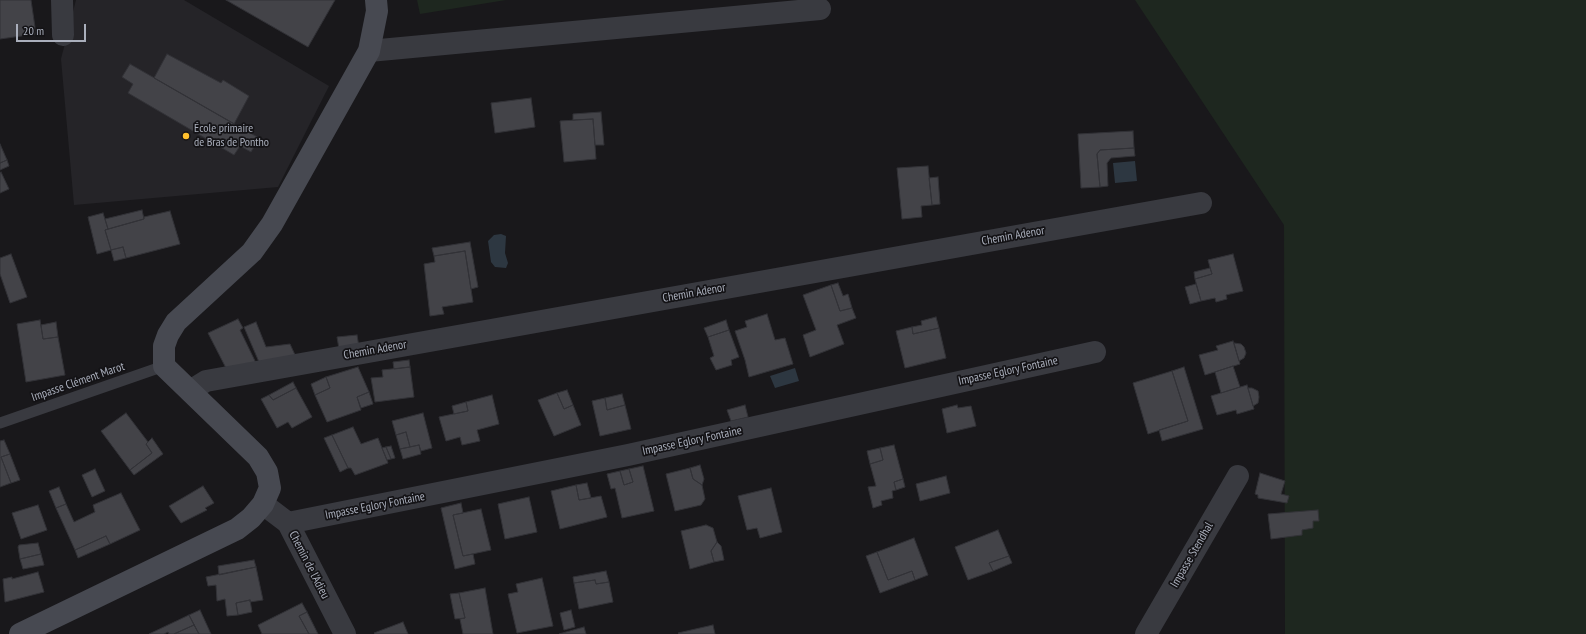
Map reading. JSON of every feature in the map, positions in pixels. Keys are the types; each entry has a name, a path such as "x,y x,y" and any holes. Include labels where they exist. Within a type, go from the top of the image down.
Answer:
{"main road":[{"path":"20,634 237,529 251,518 263,504 270,488 267,472 258,457 164,366 164,346 168,335 176,322 252,252 272,224 369,51 377,11 376,0"}],"street":[{"path":"62,0 63,35"},
{"path":"369,51 820,9"},
{"name":"Chemin Adenor","path":"190,391 206,381 1201,202"},
{"name":"Impasse Eglory Fontaine","path":"288,523 628,455 1095,352"},
{"name":"Impasse Stendhal","path":"1146,634 1238,476"},
{"name":"Chemin de l'Adieu","path":"263,504 288,523 345,634"}],"lane":[{"name":"Impasse Clément Marot","path":"0,423 164,366"}],"shaded area":[{"name":"École primaire de Bras de Pontho","path":"76,0 184,0 329,86 278,187 74,205 61,59"},
{"path":"417,0 506,0 420,14"},
{"path":"1135,0 1586,0 1586,634 1285,634 1284,225"},
{"path":"1135,161 1137,181 1115,183 1113,163"},
{"path":"501,234 506,236 505,253 508,263 506,268 495,267 491,262 488,241 494,235"},
{"path":"795,368 799,381 775,388 770,376"}],"building":[{"path":"0,0 31,0 36,34 0,39"},
{"path":"226,0 335,0 308,47"},
{"path":"167,54 221,83 223,80 249,96 234,124 154,78"},
{"path":"130,64 259,138 251,152 240,146 234,155 128,93 133,84 122,77"},
{"path":"531,98 535,127 495,133 491,103"},
{"path":"601,112 604,145 595,145 593,119 573,120 573,114"},
{"path":"593,119 596,159 564,162 560,121"},
{"path":"1133,131 1134,148 1100,150 1097,154 1100,187 1081,188 1078,134"},
{"path":"0,144 7,160 0,163"},
{"path":"1134,148 1135,156 1111,158 1107,163 1108,186 1100,187 1097,154 1100,150"},
{"path":"7,160 9,166 0,170 0,163"},
{"path":"928,166 932,205 921,206 922,217 902,219 897,168"},
{"path":"1,172 9,189 0,193 0,173"},
{"path":"938,177 940,204 932,205 929,178"},
{"path":"142,210 144,219 108,229 105,219"},
{"path":"170,211 180,244 126,258 123,247 111,250 105,230 144,219 144,217"},
{"path":"103,213 108,229 105,230 111,250 97,254 88,217"},
{"path":"470,242 478,287 471,289 465,251 434,256 432,248"},
{"path":"123,247 126,258 114,261 111,250"},
{"path":"465,251 473,302 442,307 444,314 430,316 424,264 435,262 434,256"},
{"path":"11,254 27,297 10,303 0,274 0,258"},
{"path":"1233,254 1243,291 1226,295 1227,299 1216,302 1215,298 1201,301 1195,279 1212,274 1208,260"},
{"path":"1210,268 1212,274 1195,279 1194,272"},
{"path":"838,283 843,296 848,294 852,308 840,311 831,285"},
{"path":"1196,284 1201,301 1190,304 1185,287"},
{"path":"831,285 840,311 852,308 856,318 837,325 844,344 810,357 803,335 816,330 803,295"},
{"path":"767,314 775,340 785,338 793,364 749,377 735,331 747,327 745,321"},
{"path":"936,317 939,328 913,334 912,327 922,325 921,321"},
{"path":"238,319 243,328 240,330 256,363 227,370 208,333"},
{"path":"40,320 43,339 58,337 65,375 26,382 17,324"},
{"path":"726,320 729,330 708,337 704,328"},
{"path":"56,322 58,337 43,339 41,325"},
{"path":"256,322 266,347 290,344 296,357 259,362 244,327"},
{"path":"912,327 913,334 939,328 946,358 905,368 896,331"},
{"path":"729,330 739,357 731,360 732,365 716,370 710,358 714,356 708,337"},
{"path":"357,335 360,353 340,355 337,337"},
{"path":"1233,341 1240,364 1205,375 1199,355 1218,350 1216,346"},
{"path":"1234,343 1241,344 1246,353 1244,358 1239,361"},
{"path":"409,360 410,367 394,369 393,362"},
{"path":"1233,366 1240,387 1221,393 1215,372"},
{"path":"358,367 369,392 357,397 361,410 327,422 315,395 330,388 326,377"},
{"path":"410,367 414,397 375,402 371,378 383,377 382,370"},
{"path":"1184,367 1203,429 1162,441 1159,430 1188,421 1172,371"},
{"path":"1172,371 1188,421 1148,434 1133,383"},
{"path":"326,377 330,388 315,395 311,384"},
{"path":"293,382 296,388 273,400 269,395"},
{"path":"1247,385 1254,409 1237,414 1236,410 1217,415 1211,396"},
{"path":"296,388 312,417 292,428 288,422 277,428 261,399 269,395 273,400"},
{"path":"1248,388 1258,391 1258,403 1253,406"},
{"path":"567,390 573,405 564,409 557,393"},
{"path":"369,392 373,404 361,408 357,397"},
{"path":"557,393 564,409 573,405 581,425 554,436 538,400"},
{"path":"622,394 625,405 607,410 605,398"},
{"path":"492,395 499,424 477,430 480,441 462,445 460,437 446,441 439,417 468,411 466,402"},
{"path":"605,398 607,410 625,405 631,429 600,436 592,401"},
{"path":"466,402 468,411 454,414 452,406"},
{"path":"745,405 748,417 731,421 727,410"},
{"path":"957,405 958,408 971,406 976,426 947,433 942,409"},
{"path":"126,413 148,442 146,444 152,453 130,470 101,431"},
{"path":"423,413 432,448 421,451 419,445 410,447 406,432 396,435 392,421"},
{"path":"353,427 361,444 378,438 388,463 355,475 351,468 348,468 332,435"},
{"path":"406,432 410,447 400,449 396,435"},
{"path":"332,435 348,468 340,472 324,438"},
{"path":"152,438 163,454 134,475 130,470 152,453 146,444"},
{"path":"4,440 10,454 1,457 11,483 0,487 0,441"},
{"path":"419,445 421,454 403,459 400,449"},
{"path":"894,445 903,479 894,482 896,490 892,491 893,498 881,501 882,505 873,508 868,487 876,486 870,464 883,460 880,448"},
{"path":"391,446 395,458 391,459 386,447"},
{"path":"386,447 391,459 387,460 382,448"},
{"path":"880,448 883,460 870,464 867,451"},
{"path":"10,454 20,480 11,483 1,457"},
{"path":"700,465 704,479 702,485 693,479 690,468"},
{"path":"643,466 654,511 622,518 615,488 611,489 607,474 620,471 624,485 633,482 629,469"},
{"path":"690,468 693,479 702,485 705,499 701,505 675,511 666,474"},
{"path":"95,469 105,491 92,497 82,475"},
{"path":"629,469 633,482 624,485 620,471"},
{"path":"1260,473 1285,481 1281,494 1289,496 1287,503 1258,498 1258,495 1255,494"},
{"path":"946,476 950,493 920,501 916,484"},
{"path":"903,479 905,487 896,490 894,482"},
{"path":"587,483 591,498 579,500 576,485"},
{"path":"576,485 579,500 601,496 607,517 560,529 551,491"},
{"path":"203,486 214,503 205,508 207,510 181,523 169,506"},
{"path":"59,487 66,504 56,508 49,491"},
{"path":"771,488 782,532 760,538 757,528 747,530 738,496"},
{"path":"121,493 140,530 110,544 106,536 75,550 56,508 66,504 74,522 95,512 93,505"},
{"path":"529,497 537,532 505,539 498,504"},
{"path":"461,503 463,513 453,515 463,556 473,554 475,564 455,569 441,508"},
{"path":"38,505 47,530 21,539 12,513"},
{"path":"481,509 491,550 463,556 453,515"},
{"path":"1318,510 1319,521 1313,521 1313,528 1302,530 1302,535 1271,539 1268,514"},
{"path":"706,525 713,528 717,542 711,551 714,562 690,569 681,531"},
{"path":"998,530 1009,556 989,563 993,571 968,580 955,547"},
{"path":"106,536 110,544 78,558 75,550"},
{"path":"914,538 928,575 915,580 912,571 888,580 877,552"},
{"path":"717,542 721,546 724,560 714,562 711,551"},
{"path":"38,543 41,554 20,559 19,545"},
{"path":"877,552 888,580 912,571 915,580 880,593 866,556"},
{"path":"41,554 44,565 23,569 20,559"},
{"path":"1009,556 1012,563 993,571 989,563"},
{"path":"254,560 256,567 219,575 218,566"},
{"path":"256,567 263,600 250,602 250,600 236,603 238,615 227,616 225,599 217,601 216,585 208,586 206,577"},
{"path":"606,571 609,582 596,584 595,580 574,583 573,577"},
{"path":"38,572 44,592 5,602 3,579 12,577 12,579"},
{"path":"542,578 553,626 517,633 508,594 518,592 516,584"},
{"path":"595,580 596,584 609,582 613,602 579,609 574,583"},
{"path":"485,588 493,634 463,634 460,619 465,618 459,593"},
{"path":"459,593 465,618 455,619 450,594"},
{"path":"250,600 252,612 238,615 236,603"},
{"path":"302,603 307,612 299,616 309,634 262,634 258,625"},
{"path":"200,610 211,634 199,634 189,615"},
{"path":"571,610 575,627 564,630 560,613"},
{"path":"307,612 318,634 309,634 299,616"},
{"path":"189,615 194,625 174,634 169,634 168,632 164,634 149,634"},
{"path":"403,622 408,634 374,633"},
{"path":"194,625 199,634 174,634"},
{"path":"713,625 715,634 678,633"},
{"path":"584,627 586,634 559,634"}],"place":[{"name":"École primaire de Bras de Pontho","path":"186,136"}]}
